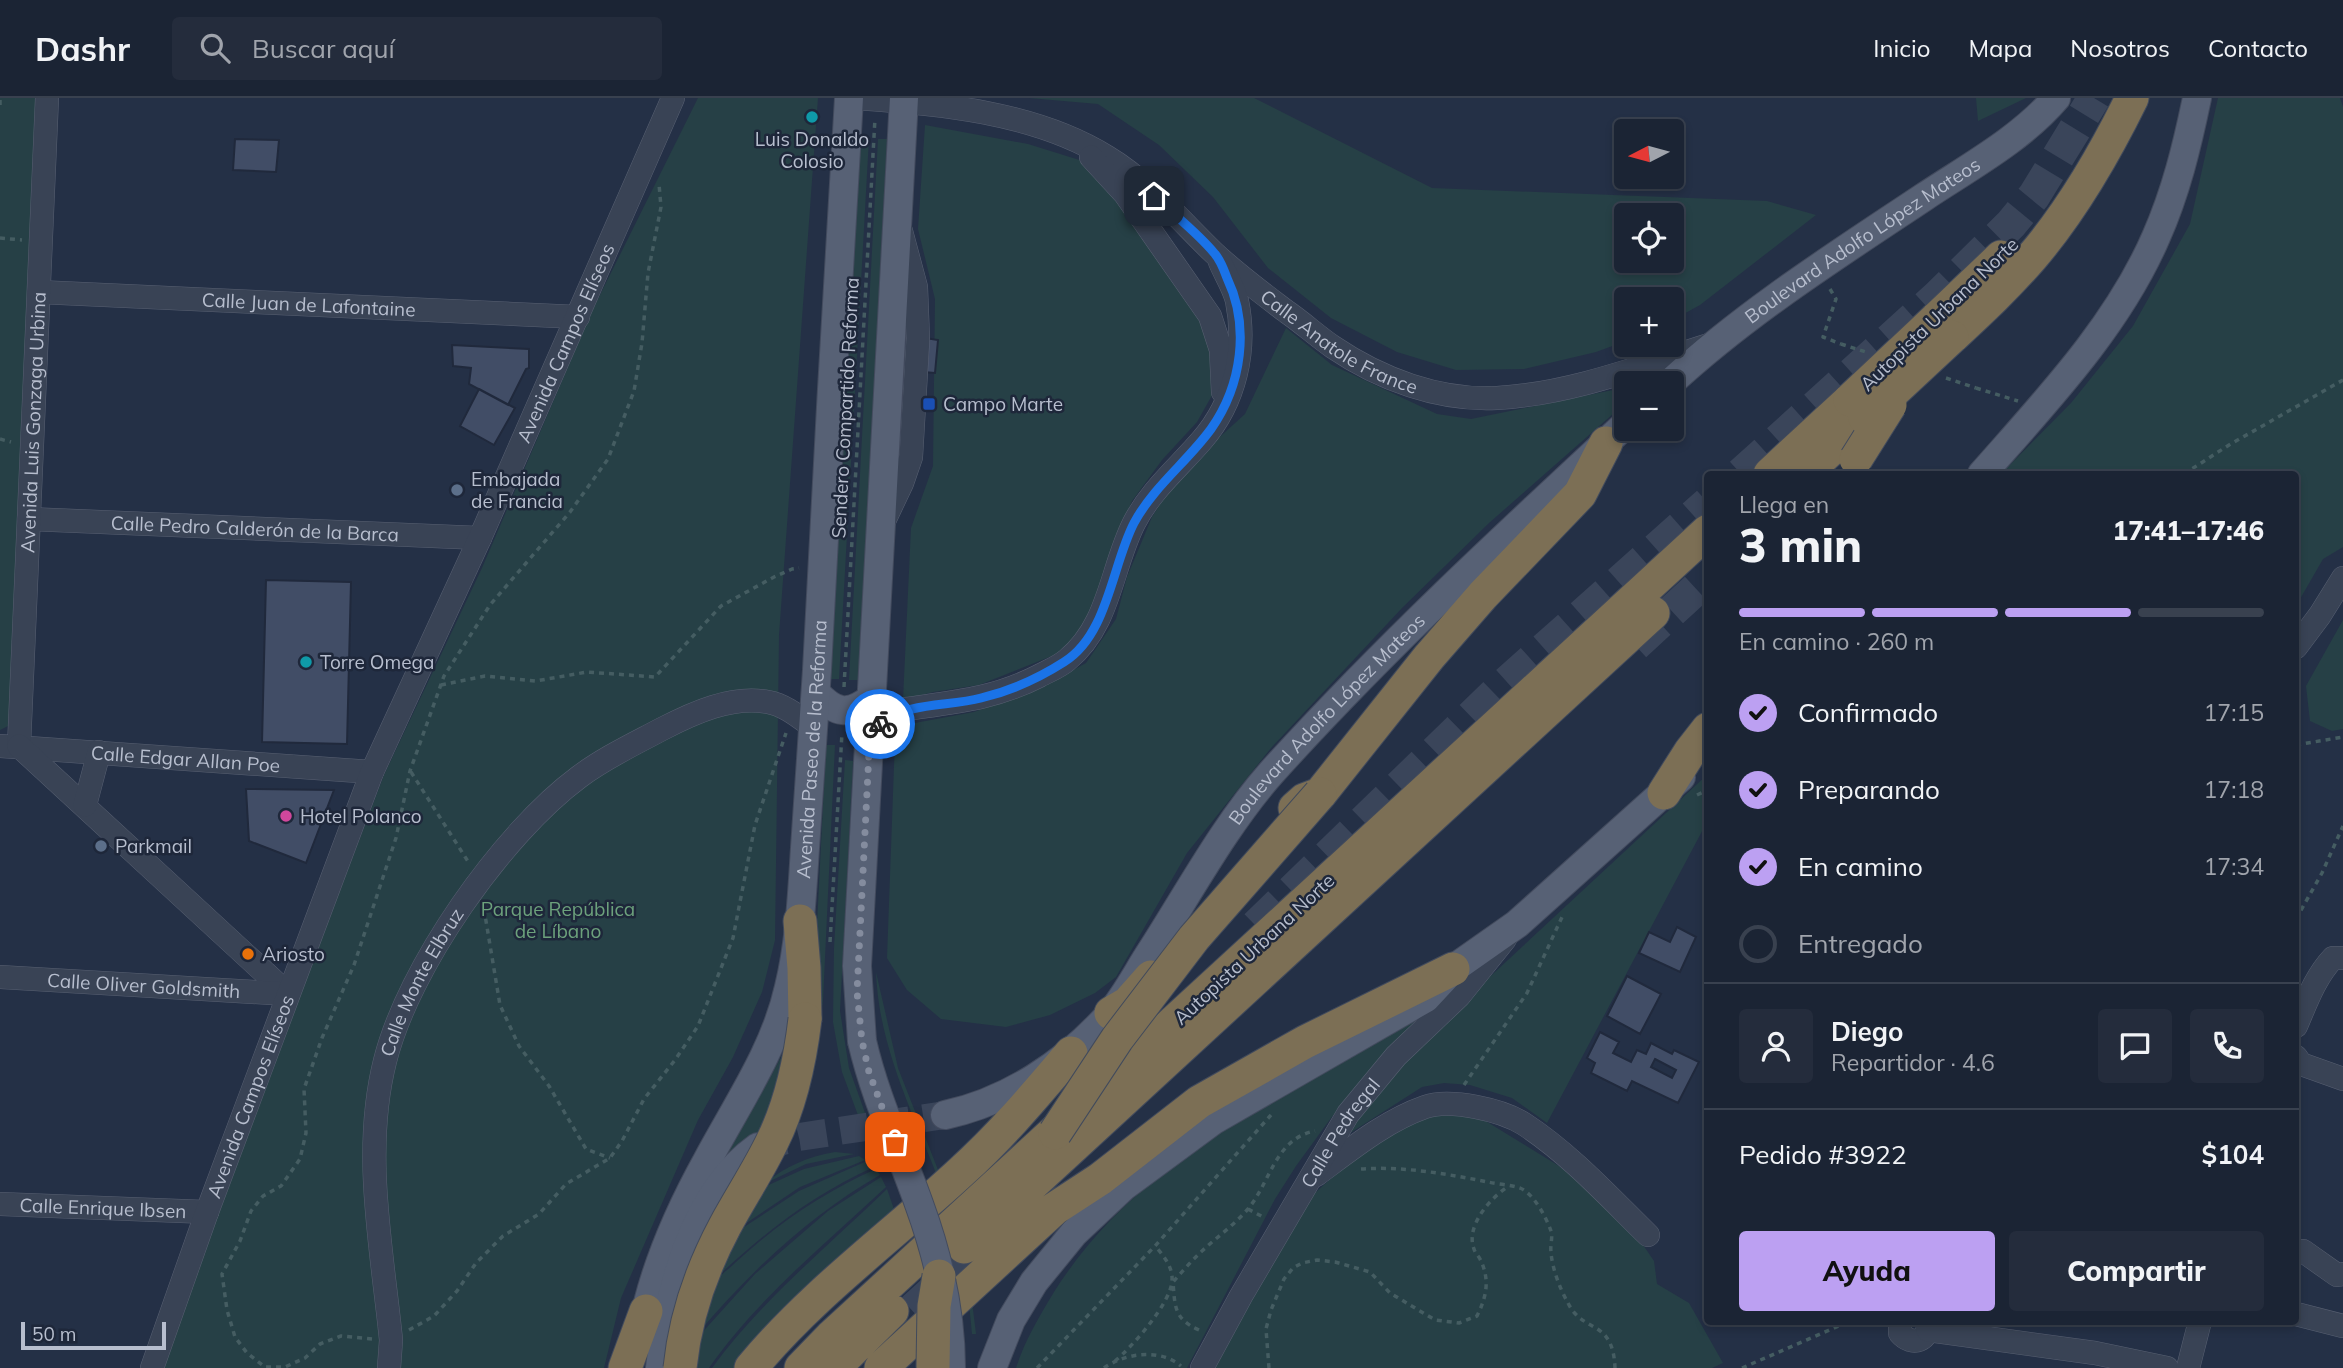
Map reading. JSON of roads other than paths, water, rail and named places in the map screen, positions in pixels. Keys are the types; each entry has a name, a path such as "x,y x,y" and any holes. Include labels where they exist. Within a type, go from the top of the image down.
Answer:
{"highway":[{"name":"Autopista Urbana Norte","path":"1773,471 1984,275 2011,246 2062,179 2106,98"},
{"name":"Autopista Urbana Norte","path":"1807,471 2001,291 2033,256 2075,200 2107,148 2132,98"},
{"path":"1851,471 1905,381"},
{"path":"1055,1133 1117,1039 1218,910 1320,794 1429,657 1539,535 1580,494 1614,437"},
{"name":"Autopista Urbana Norte","path":"801,1368 1704,535"},
{"name":"Autopista Urbana Norte","path":"834,1368 899,1305 1157,1071 1704,566"},
{"path":"1664,793 1704,734"},
{"path":"1111,1013 1136,995 1289,813 1304,800 1320,794"},
{"path":"1218,910 1243,865"},
{"path":"680,1368 689,1316 698,1286 725,1226 772,1141 796,1072 791,1024 804,968 800,921"},
{"path":"881,1368 1054,1209 1100,1179 1178,1118 1225,1086 1354,1017 1453,969"},
{"path":"751,1368 809,1308 964,1170 1009,1126 1071,1053"},
{"path":"903,1368 1042,1242 1100,1179"},
{"path":"933,1368 934,1306 939,1276"},
{"path":"625,1368 657,1309"}],"main road":[{"name":"Avenida Paseo de la Reforma","path":"800,921 803,720 816,692 851,98"},
{"name":"Boulevard Adolfo López Mateos","path":"1683,371 1712,344 1819,267 2008,141 2040,117 2056,98"},
{"path":"2179,98 2187,119 2187,146"},
{"path":"1985,471 2090,347 2121,302 2155,239 2174,191 2197,98"},
{"path":"904,99 857,965 859,1017 869,1072 920,1205 949,1314 951,1368"},
{"name":"Boulevard Adolfo López Mateos","path":"945,1115 995,1100 1071,1053 1111,1013 1220,844 1268,777 1359,680 1477,563 1614,436"},
{"path":"1972,471 2004,449"},
{"path":"816,692 828,705 842,711 858,709 872,698"},
{"path":"992,1368 1011,1320 1048,1262 1074,1233 1123,1187 1214,1120 1426,999 1453,969 1517,924 1704,755"},
{"path":"660,1368 657,1309 659,1264 674,1225 707,1160 791,1024"},
{"path":"638,1368 657,1309 716,1192 742,1158 758,1147"}],"street":[{"name":"Avenida Luis Gonzaga Urbina","path":"9,746 29,519 47,98"},
{"name":"Avenida Campos Elíseos","path":"152,1368 207,1212 372,772 480,538 673,98"},
{"name":"Calle Anatole France","path":"851,98 904,99 1018,120 1093,148 1125,169 1217,256 1335,349 1409,386 1448,395 1497,398 1556,390 1712,344"},
{"path":"1073,140 1125,194 1210,316 1219,340 1223,370 1219,417"},
{"path":"870,732 886,719 906,709 979,699 1024,684 1067,661 1097,624 1125,544 1144,505 1219,417 1236,375 1240,340 1237,298 1217,256"},
{"name":"Calle Juan de Lafontaine","path":"39,292 578,317"},
{"name":"Calle Pedro Calderón de la Barca","path":"29,519 480,538"},
{"path":"2299,643 2343,578"},
{"name":"Calle Monte Elbruz","path":"390,1368 391,1340 374,1173 375,1118 390,1043 404,1006 440,941 504,850 553,799 580,776 643,739 697,713 739,702 770,702 803,720"},
{"path":"9,746 85,805 288,994"},
{"name":"Calle Edgar Allan Poe","path":"9,746 372,772"},
{"path":"85,805 99,752"},
{"name":"Calle Pedregal","path":"1202,1368 1349,1114 1396,1056 1459,996 1517,924"},
{"path":"2299,1019 2326,965 2333,958 2343,958"},
{"name":"Calle Oliver Goldsmith","path":"0,976 288,994"},
{"path":"2299,1061 2343,1079"},
{"path":"1315,1176 1362,1141 1427,1106 1450,1104 1476,1107 1522,1123 1571,1161 1648,1234"},
{"name":"Calle Enrique Ibsen","path":"0,1204 207,1212"},
{"path":"2303,1251 2337,1275 2343,1274"},
{"path":"2299,1315 2343,1326"},
{"path":"1900,1325 1899,1333 1906,1340 1915,1342 1924,1338 1928,1325 2094,1360 2167,1368"},
{"path":"2188,1368 2199,1325"}],"tunnel":[{"path":"1744,471 1938,296 2011,224 2034,196 2094,98"},
{"path":"1256,926 1504,685 1704,507"},
{"path":"1635,645 1704,582"},
{"path":"758,1147 799,1137 945,1115"},
{"path":"875,1344 996,1234"}],"place":[{"name":"Luis Donaldo Colosio","path":"812,117"},
{"name":"Campo Marte","path":"929,404"},
{"name":"Embajada de Francia","path":"457,490"},
{"name":"Torre Omega","path":"306,662"},
{"name":"Hotel Polanco","path":"286,816"},
{"name":"Parkmail","path":"101,846"},
{"name":"Ariosto","path":"248,954"}],"park label":[{"name":"Parque República de Líbano","path":"558,920"}]}
